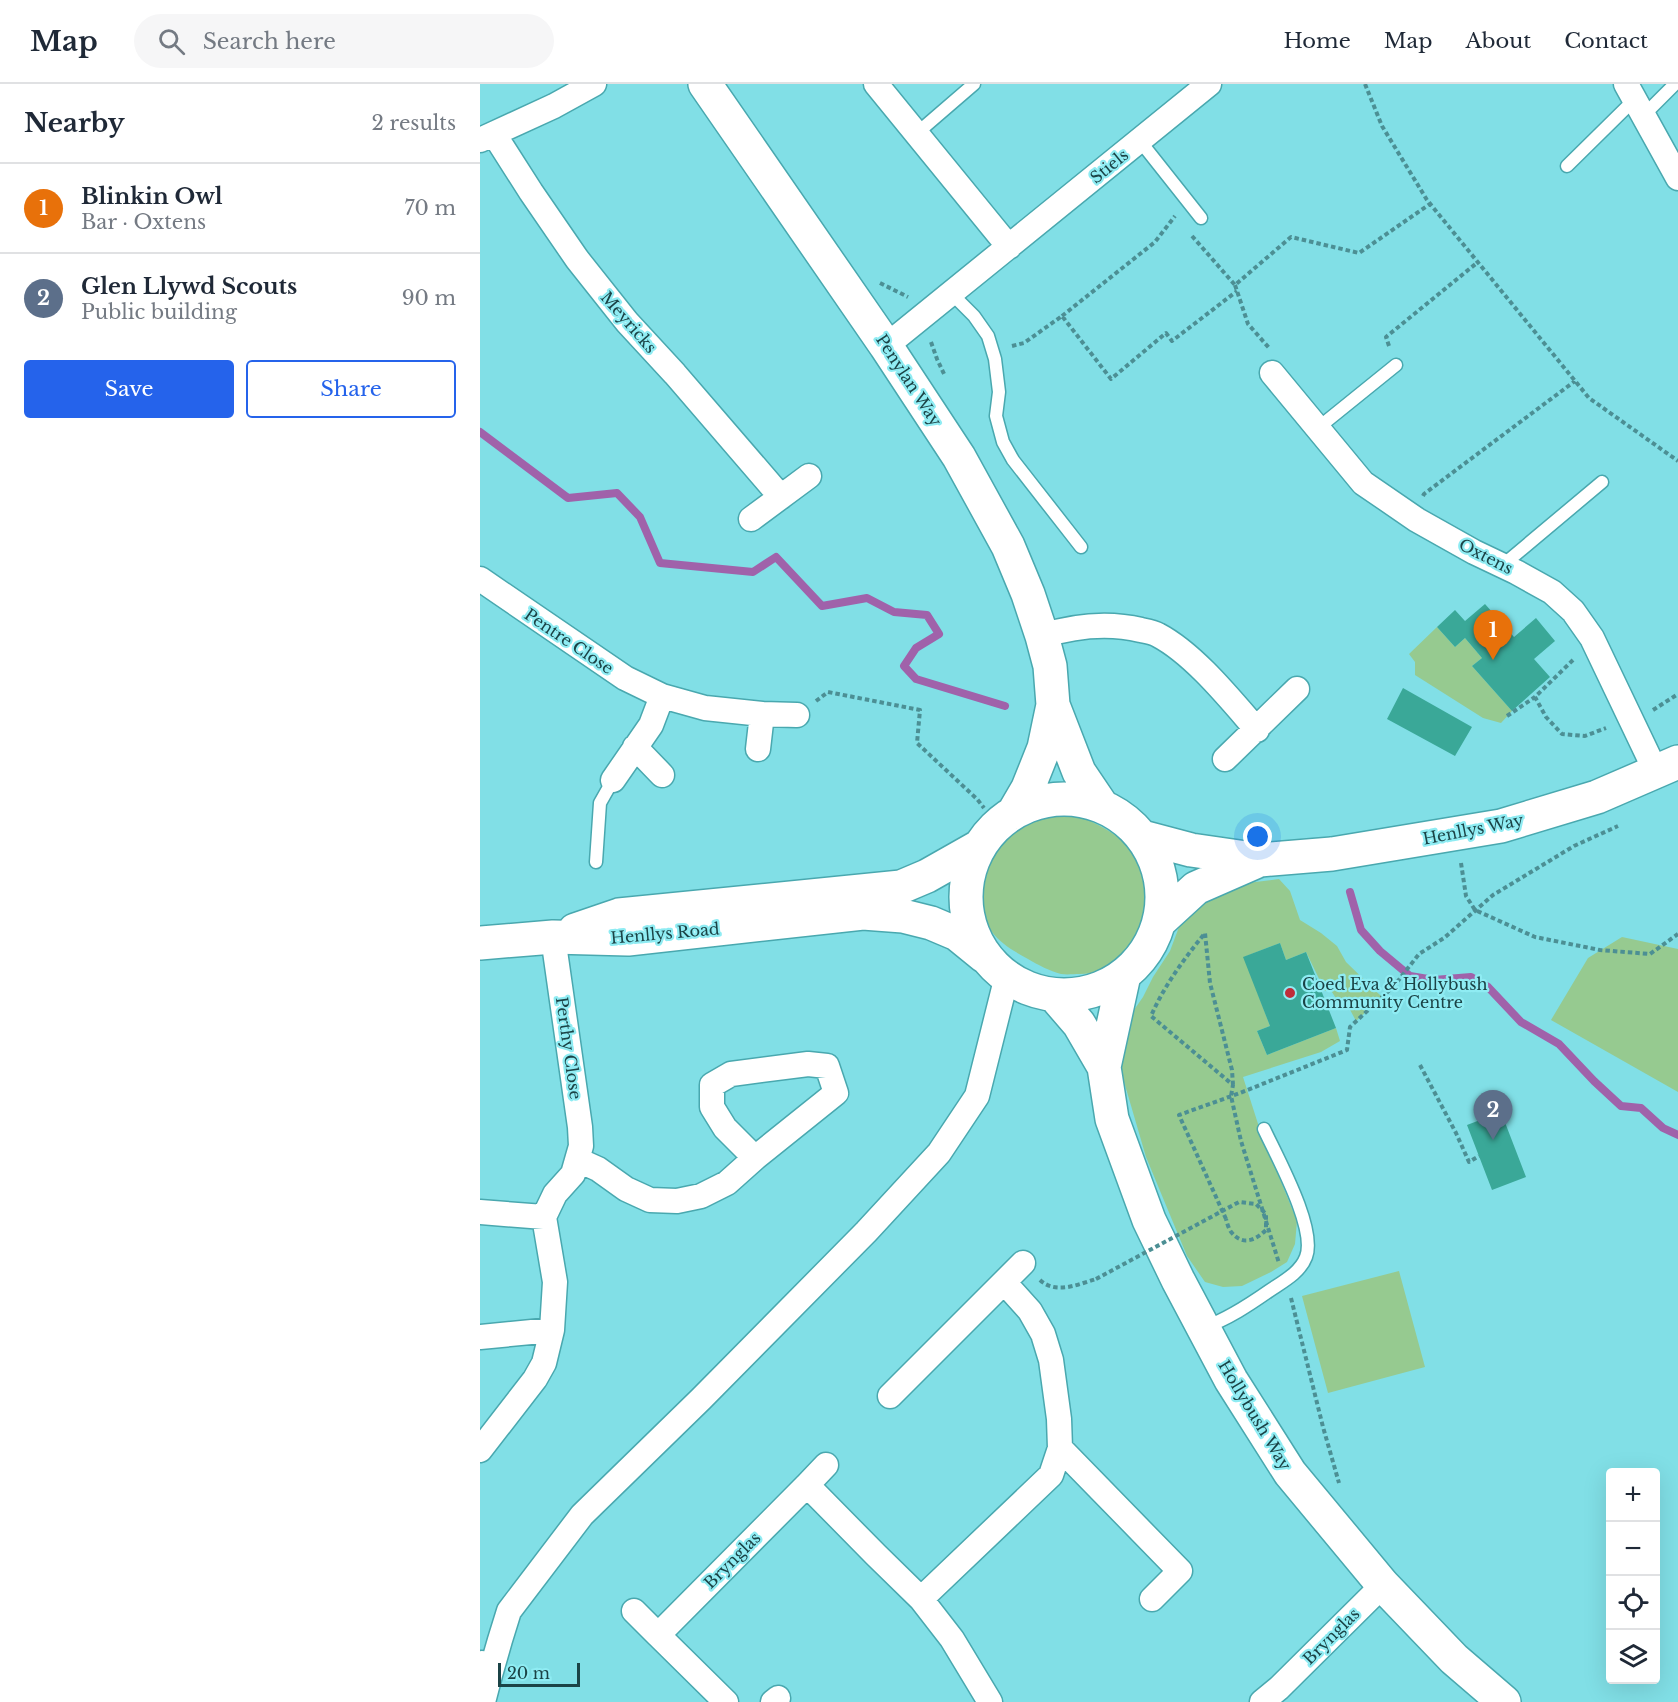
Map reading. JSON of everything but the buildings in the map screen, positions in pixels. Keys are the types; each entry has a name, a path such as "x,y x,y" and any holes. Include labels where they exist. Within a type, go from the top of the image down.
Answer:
{"street":[{"name":"Meyricks","path":"594,84 554,106 487,137 531,192 577,259 627,322 683,382 781,497"},
{"name":"Penylan Way","path":"705,84 886,346 959,457 1008,546 1028,594 1050,666 1053,705 1044,748 1028,788 997,828"},
{"path":"876,84 1009,247"},
{"name":"Stiels","path":"886,346 1209,84"},
{"path":"1635,99 1678,178"},
{"name":"Oxtens","path":"1274,364 1318,428 1363,483 1417,520 1552,592 1573,611 1592,638 1667,767"},
{"path":"751,519 809,476"},
{"name":"Pentre Close","path":"480,579 625,678 662,696 705,708 797,715"},
{"path":"1042,636 1064,629 1090,625 1126,626 1157,634 1184,652 1257,730"},
{"path":"1225,759 1297,689"},
{"path":"613,780 651,725 662,696"},
{"name":"Penylan Way","path":"1053,705 1079,772 1102,807"},
{"path":"758,749 762,714"},
{"path":"635,747 662,775"},
{"name":"Henllys Way","path":"1260,860 1332,854 1501,826 1587,801 1667,767"},
{"path":"1066,799 1085,801 1102,807 1131,825 1142,837 1153,856 1160,877 1162,899 1160,921 1147,951 1137,964 1124,975 1095,990 1079,994 1054,995 1021,986 998,968 976,940 968,916 966,893 970,868 997,828 1031,805 1048,800 1066,799"},
{"name":"Henllys Road","path":"554,937 619,915 901,887 927,876 997,828"},
{"path":"1142,837 1191,850 1260,860"},
{"path":"1160,921 1196,888 1260,860"},
{"name":"Henllys Road","path":"554,937 628,939 863,913 903,916 931,923 957,934 998,968"},
{"path":"480,943 554,937"},
{"name":"Perthy Close","path":"544,1217 555,1194 573,1174 581,1146 554,937"},
{"path":"483,1702 485,1668 500,1640 509,1611 582,1515 817,1282 939,1153 976,1096 998,968"},
{"name":"Hollybush Way","path":"1124,975 1104,1067 1112,1119 1149,1220 1231,1380 1290,1473 1383,1585 1454,1659 1504,1702"},
{"name":"Hollybush Way","path":"1054,995 1079,1024 1104,1067"},
{"path":"578,1160 598,1169 626,1189 650,1200 677,1201 701,1196 727,1183 836,1093 827,1066 808,1064 731,1074 712,1085 712,1107 725,1128 755,1158"},
{"path":"480,1212 544,1217 555,1282 552,1330 544,1363 535,1379 482,1443"},
{"path":"890,1396 1023,1263"},
{"path":"921,1599 1051,1475 1060,1448 1059,1419 1051,1360 1042,1334 1030,1311 1004,1282"},
{"path":"480,1338 552,1330"},
{"path":"1060,1448 1180,1571 1152,1599"},
{"name":"Brynglas","path":"658,1635 826,1465"},
{"path":"807,1485 921,1599 952,1639 988,1701"},
{"name":"Brynglas","path":"1278,1697 1383,1585"},
{"path":"634,1611 726,1702"}],"lane":[{"path":"916,134 974,84"},
{"path":"1567,166 1635,99 1676,84"},
{"path":"1140,141 1201,218"},
{"path":"951,293 974,316 988,336 993,352 999,392 996,416 1003,442 1013,460 1081,547"},
{"path":"1318,428 1396,365"},
{"path":"1503,565 1602,482"},
{"path":"596,862 600,803 613,780"},
{"path":"1204,1328 1225,1318 1286,1280 1294,1274 1306,1258 1309,1238 1303,1214 1264,1129"}],"path":[{"path":"1365,84 1382,126 1430,204 1589,398 1678,461"},
{"path":"1189,203 1189,232 1235,285 1248,324 1274,364"},
{"path":"993,352 1023,343 1062,316 1155,242 1189,203"},
{"path":"1235,285 1291,237 1359,254 1430,204"},
{"path":"1396,365 1386,337 1478,262"},
{"path":"873,278 913,300 922,317"},
{"path":"1062,316 1111,379 1166,333 1172,341 1237,291"},
{"path":"1417,520 1424,494 1575,381"},
{"path":"1507,716 1535,697 1575,658"},
{"path":"797,715 828,692 920,710 917,742 977,799 997,828"},
{"path":"1535,697 1546,717 1562,734 1586,736 1606,728"},
{"path":"1023,1263 1044,1284 1065,1288 1096,1279 1239,1202 1256,1204 1266,1214 1266,1230 1257,1239 1245,1240 1232,1233 1226,1219 1179,1115 1347,1050 1350,1027 1394,986 1419,954 1443,938 1493,895 1574,846 1618,826"},
{"path":"1452,835 1462,866 1466,896 1475,910 1535,937 1600,951 1650,954 1678,934"},
{"path":"1233,1085 1151,1016 1160,995 1205,933 1210,984 1232,1070 1233,1085 1231,1096 1241,1141 1286,1280 1340,1489"},
{"path":"1420,1065 1469,1162 1479,1156"}],"green space":[{"path":"1437,627 1455,647 1465,638 1482,658 1472,666 1512,711 1501,723 1483,718 1415,675 1415,662 1409,654"},
{"path":"1049,813 1077,815 1099,825 1132,848 1148,869 1150,900 1144,932 1122,960 1107,969 1090,973 1068,974 1048,970 1003,944 992,932 985,918 980,904 979,888 984,858 1001,833 1014,824"},
{"path":"1279,879 1290,891 1300,920 1337,946 1346,962 1382,997 1356,1021 1347,1004 1339,1003 1330,989 1325,991 1306,952 1286,960 1280,943 1244,957 1270,1026 1257,1031 1267,1055 1336,1028 1340,1041 1321,1052 1243,1077 1260,1130 1297,1221 1295,1244 1287,1262 1271,1272 1242,1286 1223,1287 1205,1282 1187,1256 1146,1157 1120,1068 1126,1035 1134,1010 1170,951 1179,927 1193,909 1204,898 1239,884"},
{"path":"1622,937 1678,949 1678,1092 1551,1020 1588,958"},
{"path":"1399,1271 1425,1367 1328,1393 1302,1296"}],"waterway":[{"path":"480,432 568,498 617,493 640,517 660,563 753,572 776,557 822,606 867,598 894,612 927,615 939,634 916,648 904,666 916,679 1005,706"},
{"path":"1350,892 1361,930 1380,951 1410,976 1434,980 1471,977 1488,987 1521,1022 1559,1044 1621,1106 1641,1108 1663,1128 1678,1135"}],"place":[{"name":"Blinkin Owl","path":"1493,660"},
{"name":"Coed Eva & Hollybush Community Centre","path":"1290,993"},
{"name":"Glen Llywd Scouts","path":"1493,1140"}]}
